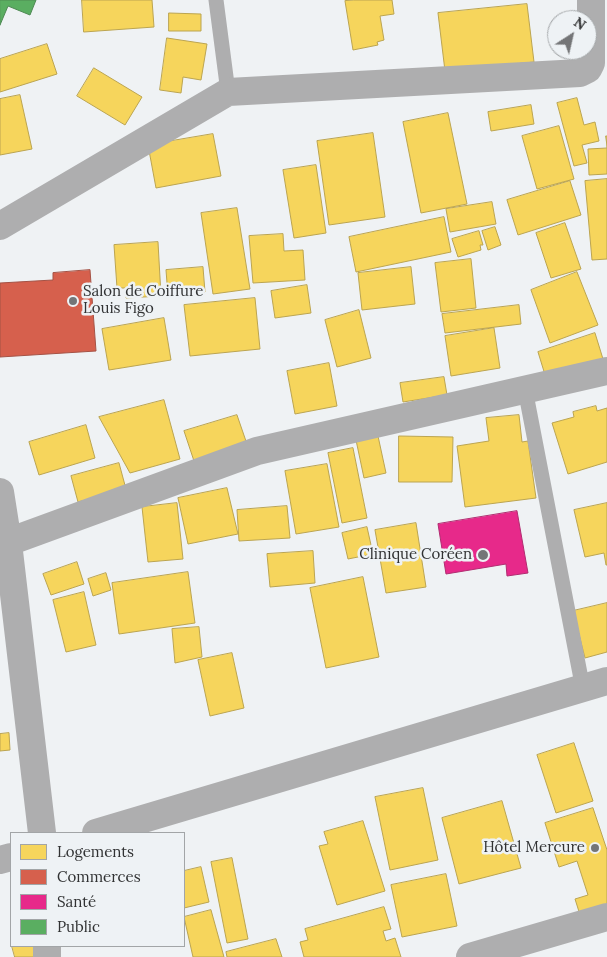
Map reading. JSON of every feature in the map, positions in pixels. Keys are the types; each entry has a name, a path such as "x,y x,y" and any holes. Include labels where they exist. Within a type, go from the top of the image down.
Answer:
{"street":[{"path":"0,226 228,92 580,73 588,69 591,63 591,0"},
{"path":"4,544 257,450 607,370"},
{"path":"0,492 4,544 42,832"},
{"path":"99,832 595,685"},
{"path":"470,957 607,917"}],"lane":[{"path":"216,0 228,92"},
{"path":"525,389 595,685"}],"building: Logements":[{"path":"82,0 152,0 154,27 84,32"},
{"path":"392,0 394,14 380,16 384,40 377,42 378,45 353,50 345,1"},
{"path":"527,4 534,62 445,71 438,13"},
{"path":"169,13 201,14 201,31 169,31"},
{"path":"167,38 207,44 201,80 183,77 181,93 160,90"},
{"path":"47,44 57,74 0,92 0,59"},
{"path":"94,68 142,97 125,125 77,96"},
{"path":"20,95 32,149 0,155 0,99"},
{"path":"577,98 584,125 595,122 599,141 582,145 587,163 574,166 557,103"},
{"path":"531,105 534,124 491,131 488,112"},
{"path":"448,113 467,204 421,213 403,122"},
{"path":"559,126 574,179 537,189 522,136"},
{"path":"373,133 385,217 329,225 317,141"},
{"path":"213,134 221,176 156,188 148,145"},
{"path":"607,148 607,174 589,175 588,149"},
{"path":"316,165 326,233 294,238 283,170"},
{"path":"607,179 607,259 592,260 585,181"},
{"path":"570,181 581,215 518,235 507,200"},
{"path":"492,202 496,224 450,232 446,209"},
{"path":"237,208 250,289 213,294 201,213"},
{"path":"444,217 451,252 356,272 349,237"},
{"path":"565,223 581,269 551,278 536,233"},
{"path":"495,227 501,245 488,250 482,231"},
{"path":"479,231 483,245 480,245 481,250 458,257 452,239"},
{"path":"283,234 284,251 303,250 305,280 253,283 249,236"},
{"path":"158,242 161,296 126,298 126,288 117,288 114,245"},
{"path":"471,259 476,308 441,312 435,263"},
{"path":"203,267 205,292 168,296 166,270"},
{"path":"411,267 415,304 362,310 358,273"},
{"path":"577,272 598,325 550,343 531,290"},
{"path":"307,285 311,313 275,318 271,291"},
{"path":"255,298 260,349 190,356 184,305"},
{"path":"519,305 521,324 445,333 442,314"},
{"path":"359,310 371,358 337,367 325,320"},
{"path":"164,318 171,360 109,370 102,329"},
{"path":"494,328 500,368 451,376 445,336"},
{"path":"595,333 603,359 546,378 538,352"},
{"path":"329,363 337,406 295,414 287,371"},
{"path":"444,377 447,395 403,402 400,383"},
{"path":"164,400 180,459 130,473 99,417"},
{"path":"596,406 597,411 607,408 607,462 568,474 552,423 574,417 573,412"},
{"path":"237,415 248,447 195,464 184,431"},
{"path":"519,415 522,442 528,441 536,498 465,507 457,446 489,441 486,418"},
{"path":"86,425 95,458 39,475 29,442"},
{"path":"378,436 386,473 364,478 356,440"},
{"path":"399,436 453,437 452,482 399,482"},
{"path":"353,448 367,518 342,523 328,453"},
{"path":"119,463 126,489 78,502 71,476"},
{"path":"327,464 339,527 296,534 285,471"},
{"path":"227,488 238,534 188,544 178,498"},
{"path":"177,503 183,559 148,562 142,507"},
{"path":"607,503 606,565 604,553 585,557 574,510"},
{"path":"287,506 290,538 239,541 237,510"},
{"path":"416,523 426,587 386,593 375,530"},
{"path":"367,527 373,554 348,559 342,533"},
{"path":"313,551 315,583 270,587 267,554"},
{"path":"77,562 84,584 51,595 43,574"},
{"path":"188,572 195,623 119,634 112,583"},
{"path":"106,573 111,590 93,596 88,579"},
{"path":"363,577 379,657 326,668 310,588"},
{"path":"84,592 96,645 66,652 53,600"},
{"path":"607,603 607,652 585,658 573,611"},
{"path":"199,627 202,657 175,663 172,629"},
{"path":"232,653 244,708 210,716 198,660"},
{"path":"9,733 10,750 0,751 0,734"},
{"path":"574,743 593,801 556,813 537,755"},
{"path":"423,788 438,860 390,870 375,797"},
{"path":"502,801 521,868 459,884 442,818"},
{"path":"593,808 607,850 607,910 581,918 575,899 588,895 577,861 559,867 545,823"},
{"path":"363,821 385,891 337,905 319,846 328,844 324,832"},
{"path":"232,858 248,939 227,943 211,862"},
{"path":"201,867 209,902 185,908 185,871"},
{"path":"446,874 457,926 402,937 391,885"},
{"path":"384,907 391,929 383,931 386,941 395,938 401,957 304,957 300,942 308,940 305,929"},
{"path":"211,910 224,957 193,957 185,917"},
{"path":"276,939 282,957 227,957 226,952"},
{"path":"12,947 34,947 36,957 15,957"}],"building: Commerces":[{"path":"90,270 96,351 0,357 0,283 53,280 53,273"}],"building: Santé":[{"path":"517,511 528,573 507,576 506,564 446,574 438,524"}],"building: Public":[{"path":"0,0 36,0 30,15 8,6 0,25"}],"place":[{"name":"Salon de Coiffure Louis Figo","path":"73,301"},
{"name":"Clinique Coréen","path":"483,555"},
{"name":"Hôtel Mercure","path":"595,848"}]}
